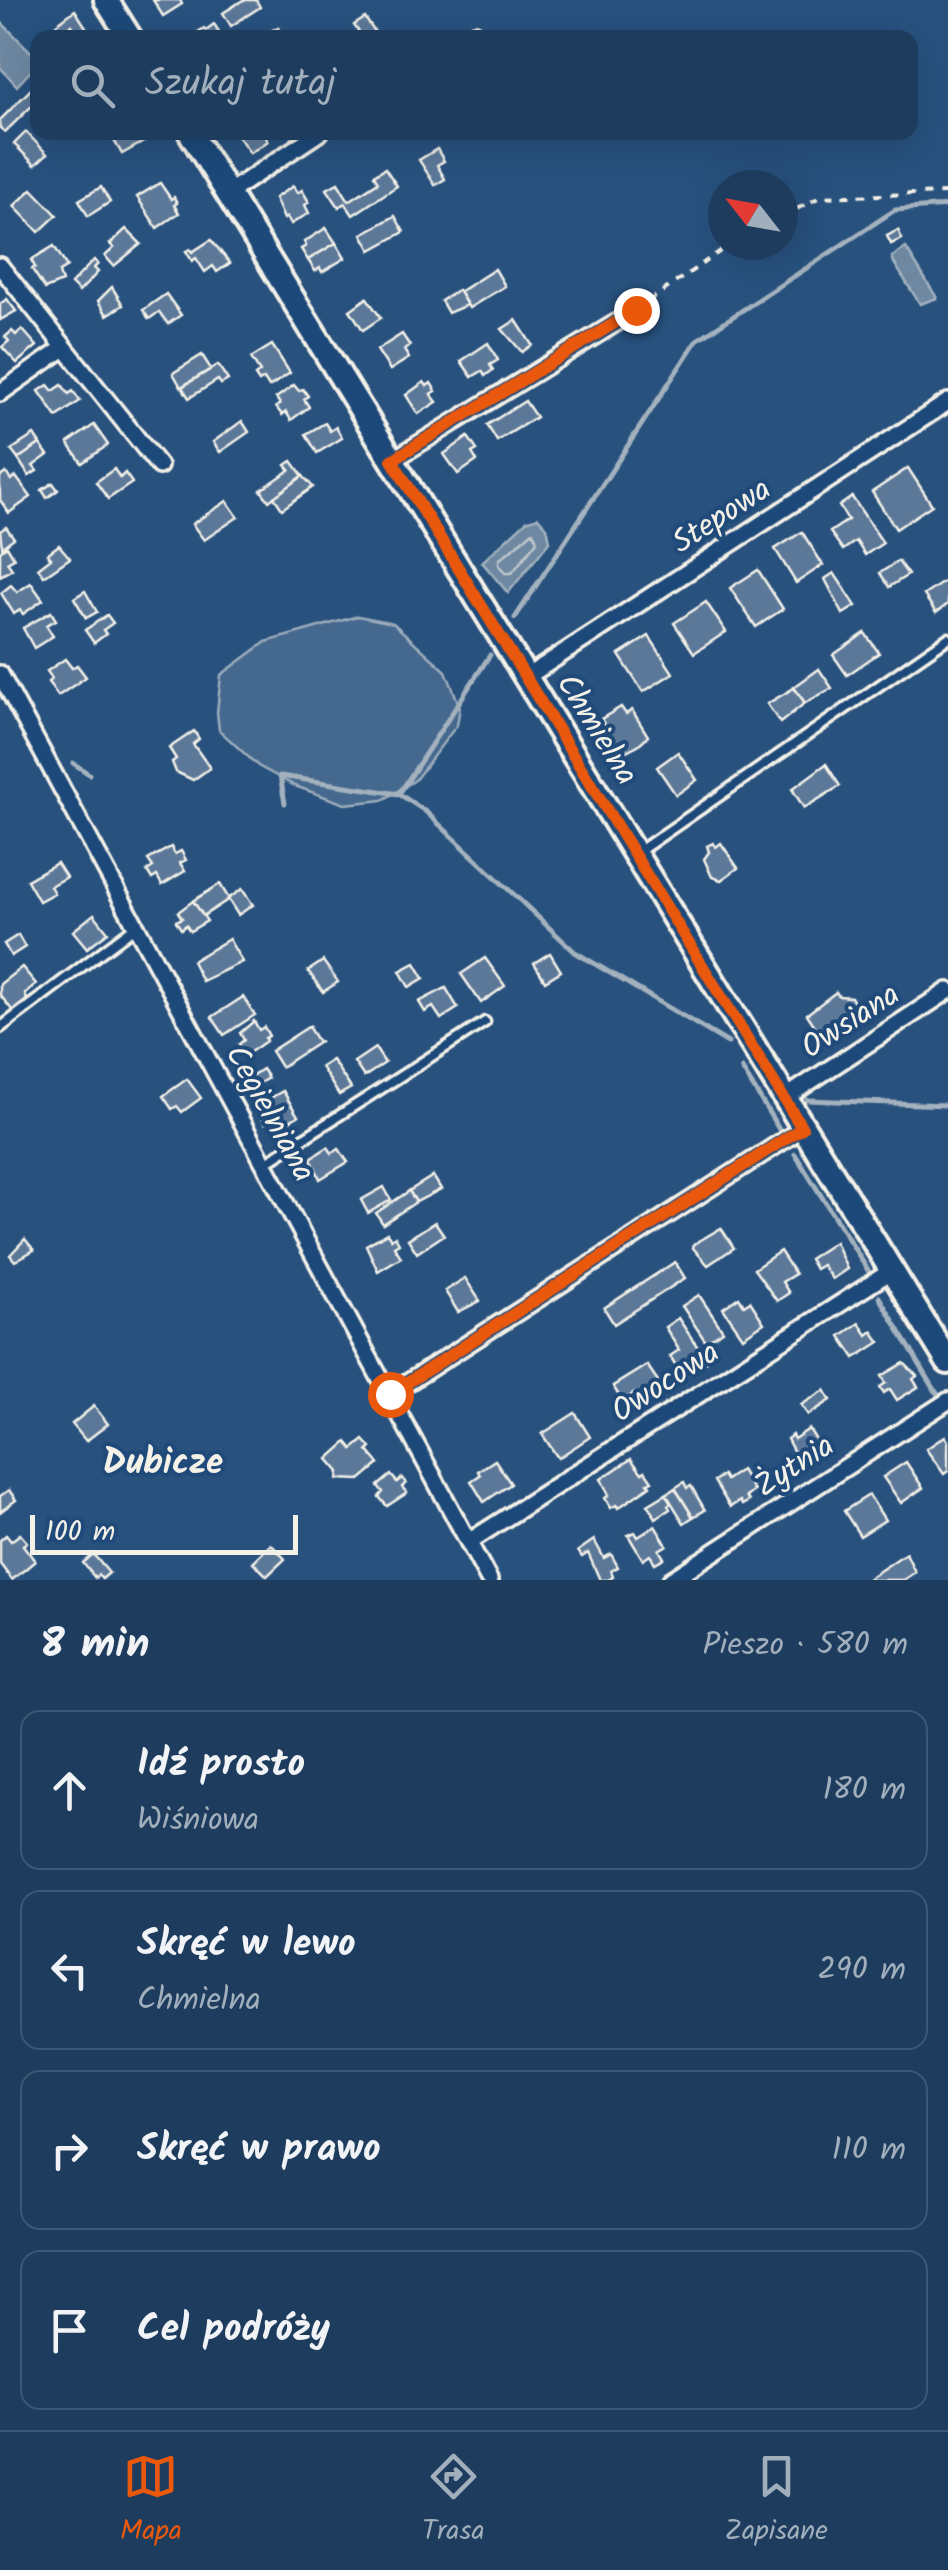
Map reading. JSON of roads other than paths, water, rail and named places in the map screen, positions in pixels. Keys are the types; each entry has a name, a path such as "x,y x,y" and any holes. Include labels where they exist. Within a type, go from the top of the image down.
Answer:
{"street":[{"path":"106,0 125,30"},
{"name":"Chmielna","path":"195,140 948,1362"},
{"path":"228,192 308,140"},
{"path":"0,266 160,466"},
{"path":"392,460 636,310"},
{"path":"0,393 64,348"},
{"name":"Stepowa","path":"526,678 948,402"},
{"name":"Cegielniana","path":"0,674 489,1580"},
{"name":"Owsiana","path":"785,1098 948,991"},
{"path":"390,1394 802,1128"},
{"name":"Owocowa","path":"470,1542 891,1271"},
{"name":"Żytnia","path":"671,1580 948,1401"}],"lane":[{"path":"634,854 948,638"},
{"path":"0,1028 136,926"},
{"path":"265,1163 485,1022"}],"water":[{"path":"0,21 30,51 30,72 17,86 0,67"},
{"path":"906,248 937,298 920,304 894,263 892,257"},
{"path":"538,517 547,527 550,541 508,593 482,562 526,521"}],"waterway":[{"path":"515,618 697,340 895,210 948,206"},
{"path":"399,794 490,655"},
{"path":"73,763 89,774"},
{"path":"285,803 280,776 399,794 425,811 575,952 728,1043"},
{"path":"742,1069 780,1131"},
{"path":"807,1100 948,1105"},
{"path":"795,1154 869,1272"},
{"path":"879,1297 938,1395"}],"district":[{"name":"Dubicze","path":"163,1464"}]}
